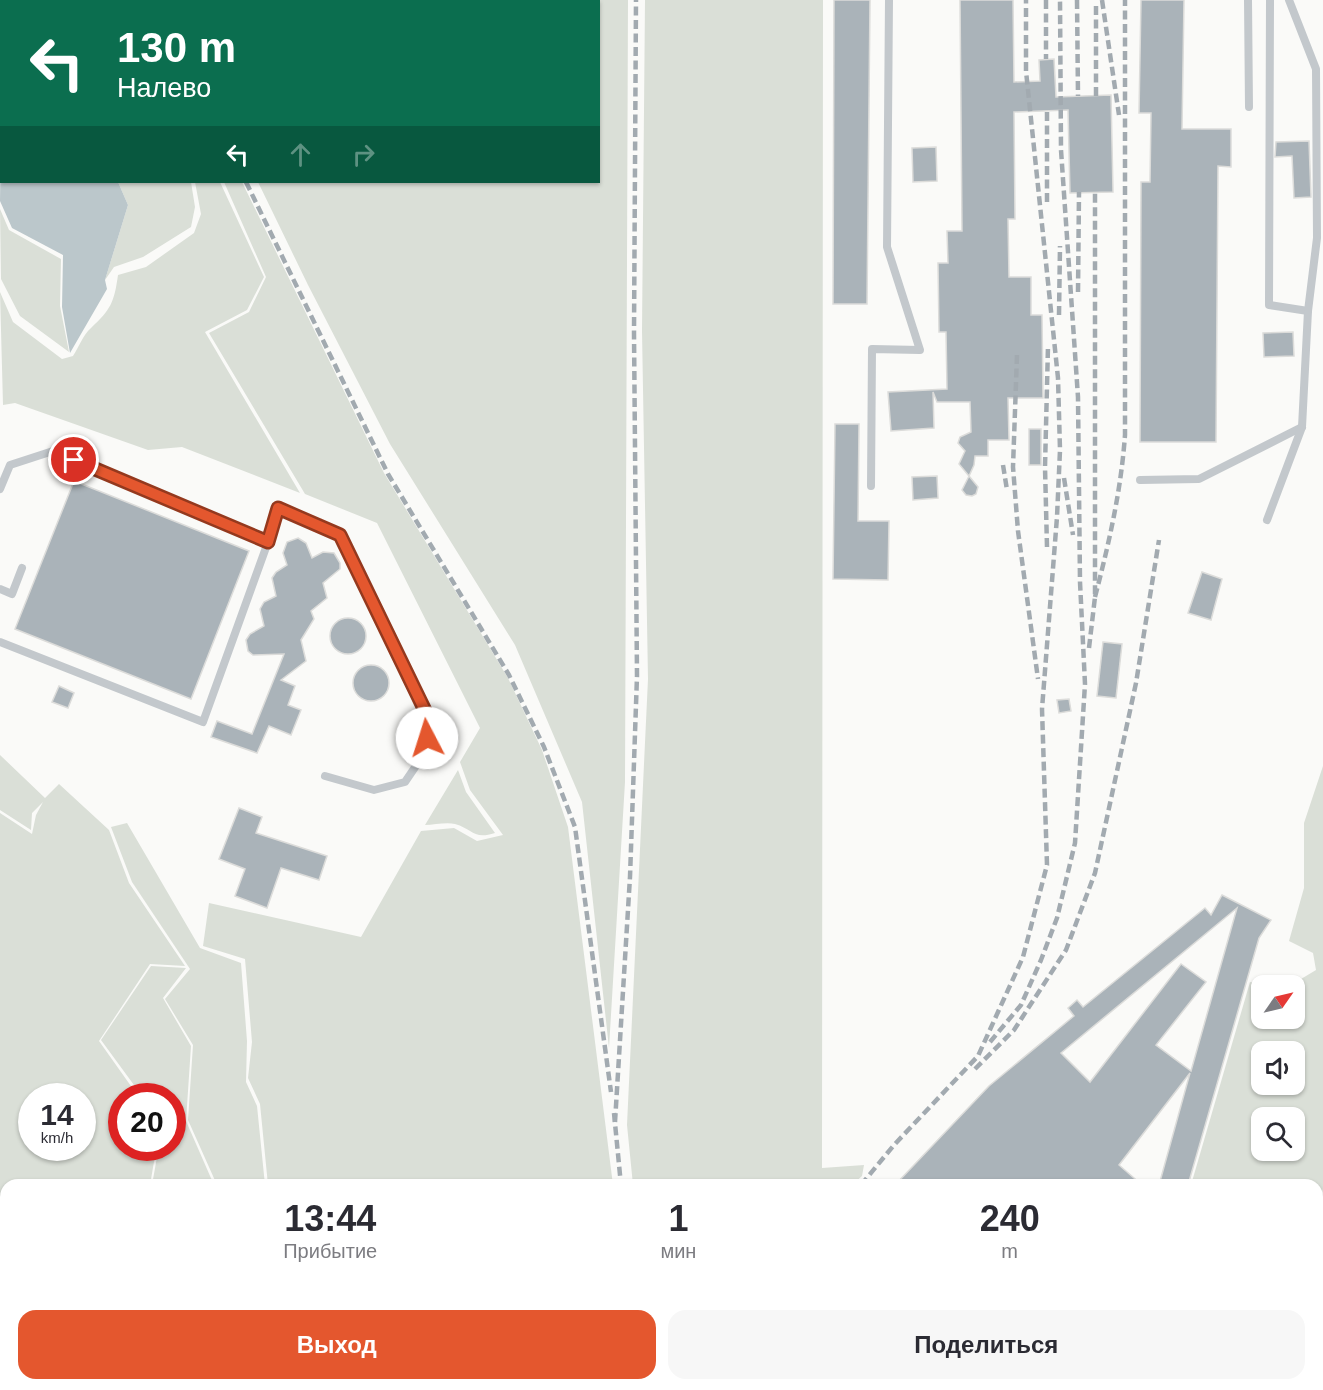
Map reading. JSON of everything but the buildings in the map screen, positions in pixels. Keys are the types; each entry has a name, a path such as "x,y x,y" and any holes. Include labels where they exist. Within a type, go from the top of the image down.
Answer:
{"lane":[{"path":"871,486 872,349 920,350 887,247 890,0"},
{"path":"1248,0 1249,107"},
{"path":"1270,0 1269,305 1308,311"},
{"path":"1267,520 1302,427 1308,311 1317,238 1316,69 1289,0"},
{"path":"1140,480 1199,479 1302,427"},
{"path":"0,489 10,465 53,451 268,542"},
{"path":"0,642 203,722 268,542 278,508 340,535 431,723 424,754 405,782 374,790 325,776"},
{"path":"0,589 12,594 22,568"}],"shaded area":[{"path":"600,0 628,0 625,782 609,1048 582,802 515,645 390,444 258,183 600,183"},
{"path":"645,0 823,0 822,1168 864,1165 862,1176 859,1179 632,1179 627,1125 648,679 642,331"},
{"path":"0,183 118,183 128,205 105,280 107,289 70,353 62,307 63,255 12,228 0,201"},
{"path":"118,183 191,183 195,207 191,227 143,257 114,267 105,280 128,205"},
{"path":"195,183 220,183 264,277 247,310 205,332 300,493 182,447 148,450 15,403 3,405 0,292 13,322 62,359 73,356 86,334 110,305 118,275 146,267 194,233 201,214"},
{"path":"224,183 242,183 384,473 508,678 542,750 568,827 612,1179 267,1179 260,1104 248,1078 252,1042 245,959 203,946 209,903 361,937 421,831 454,828 477,841 503,835 470,790 460,762 480,728 377,523 305,494 209,333 249,312 266,277"},
{"path":"0,209 9,230 61,259 60,306 69,352 20,316 1,279"},
{"path":"0,755 45,798 59,784 109,830 129,883 185,966 150,964 99,1041 129,1083 108,1083 108,1161 154,1161 151,1179 0,1179 0,813 32,834 36,815 43,802 32,813 31,830 0,810"},
{"path":"1323,766 1323,1179 1193,1179 1250,982 1251,1029 1305,1029 1305,977 1316,970 1313,953 1289,941 1304,888 1304,823"},
{"path":"458,770 466,792 495,833 477,835 451,823 425,825"},
{"path":"127,823 200,948 241,963 247,1041 246,1082 257,1106 264,1179 214,1179 188,1120 193,1045 165,999 190,969 132,882 111,827"},
{"path":"151,966 186,968 163,998 191,1046 186,1121 186,1083 132,1083 101,1040"},
{"path":"186,1121 211,1179 153,1179 156,1161 186,1161"}],"railway":[{"path":"615,1122 630,877 637,676 634,333 636,0"},
{"path":"866,1179 894,1145 978,1056 1023,957 1047,865 1042,709 1060,450 1058,378 1026,71 1026,0"},
{"path":"1046,0 1046,59"},
{"path":"990,1042 1021,1005 1041,960 1057,918 1075,843 1085,684 1080,582 1078,397 1061,150 1060,0"},
{"path":"1077,0 1078,96"},
{"path":"1102,0 1119,115"},
{"path":"1095,597 1114,517 1125,435 1125,0"},
{"path":"1096,6 1096,96"},
{"path":"1047,111 1047,202"},
{"path":"246,183 388,474 509,675 544,747 575,827 611,1092"},
{"path":"1078,292 1079,192"},
{"path":"1089,648 1095,597 1095,192"},
{"path":"1059,315 1060,246"},
{"path":"1047,547 1045,467 1048,346"},
{"path":"1017,355 1013,467 1018,531 1038,679"},
{"path":"1003,465 1007,490"},
{"path":"1064,478 1073,535"},
{"path":"975,1069 1014,1030 1066,950 1095,873 1136,683 1159,540"},
{"path":"614,1113 620,1179"}],"route":[{"path":"74,460 268,542 278,508 340,535 431,723 427,738"}]}
